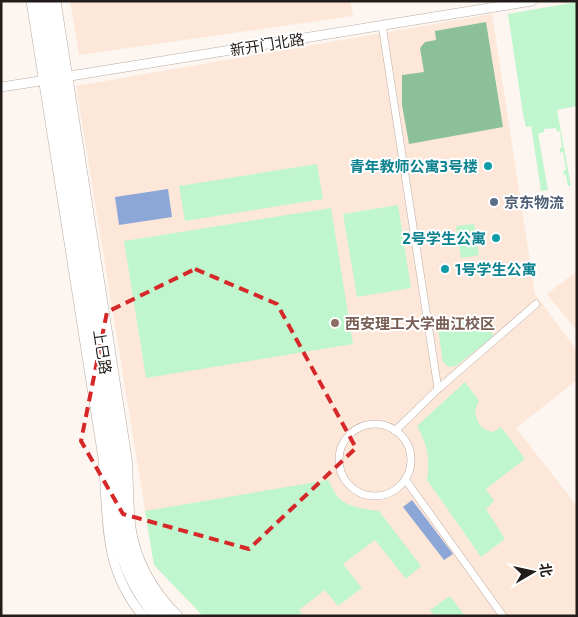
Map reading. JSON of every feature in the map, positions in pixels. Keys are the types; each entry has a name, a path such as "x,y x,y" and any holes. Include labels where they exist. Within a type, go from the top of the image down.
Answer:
{"main road":[{"path":"40,1 56,79"},
{"path":"48,1 56,79"},
{"name":"上巳路","path":"56,79 110,452 113,513 118,544 133,584 154,616"},
{"name":"上巳路","path":"56,79 118,452 124,534 137,573 156,605 166,616"}],"street":[{"path":"31,1 56,79 127,458 132,530 138,556 148,578 178,616"},
{"path":"56,1 56,79 103,458 106,518 110,547 114,562 126,589 143,616"},
{"name":"新开门北路","path":"1,87 532,1"},
{"path":"382,25 438,389"},
{"path":"395,430 438,389 536,304"},
{"path":"373,424 395,430 406,443 410,458 410,469 406,479 399,487 381,496 361,494 352,489 345,482 339,463 340,451 344,441 352,432 362,426 373,424"},
{"path":"406,479 503,616"}],"highlighted area":[{"path":"195,269 277,304 356,448 249,549 123,514 81,441 107,312"}],"shaded area":[{"path":"70,1 350,1 353,16 79,55"},
{"name":"西安理工大学曲江校区","path":"492,14 535,294 577,351 577,380 516,428 577,506 577,616 203,616 154,565 76,86"},
{"path":"577,271 577,331 547,294"}],"green space":[{"path":"577,2 577,106 557,110 571,186 568,186 566,175 564,175 563,171 566,170 563,152 560,153 560,148 562,148 560,131 557,132 556,128 544,129 544,132 538,134 548,190 541,191 531,126 526,127 523,114 508,14"},
{"path":"486,22 503,127 409,144 402,105 402,75 424,72 420,48 425,42 436,40 435,31"},
{"path":"317,164 323,199 185,221 179,186"},
{"path":"398,205 411,288 357,297 343,214"},
{"path":"331,208 353,344 146,378 124,241"},
{"path":"474,224 479,255 461,258 456,226"},
{"path":"476,315 494,336 456,366 449,367 443,362 437,322"},
{"path":"465,382 479,401 475,410 480,425 493,432 501,427 525,459 486,489 494,501 486,509 505,539 481,557 427,480 427,452 424,440 417,426"},
{"path":"328,480 342,501 357,507 379,511 421,566 406,579 375,540 343,564 362,588 338,606 325,590 299,610 303,616 203,616 154,565 145,511"},
{"path":"450,596 465,616 435,616 430,610"}],"water":[{"path":"168,189 172,217 119,225 115,197"},
{"path":"412,500 453,554 444,560 403,507"}],"place":[{"name":"青年教师公寓3号楼","path":"488,166"},
{"name":"京东物流","path":"494,202"},
{"name":"2号学生公寓","path":"496,238"},
{"name":"1号学生公寓","path":"445,269"},
{"name":"西安理工大学曲江校区","path":"335,323"}]}
